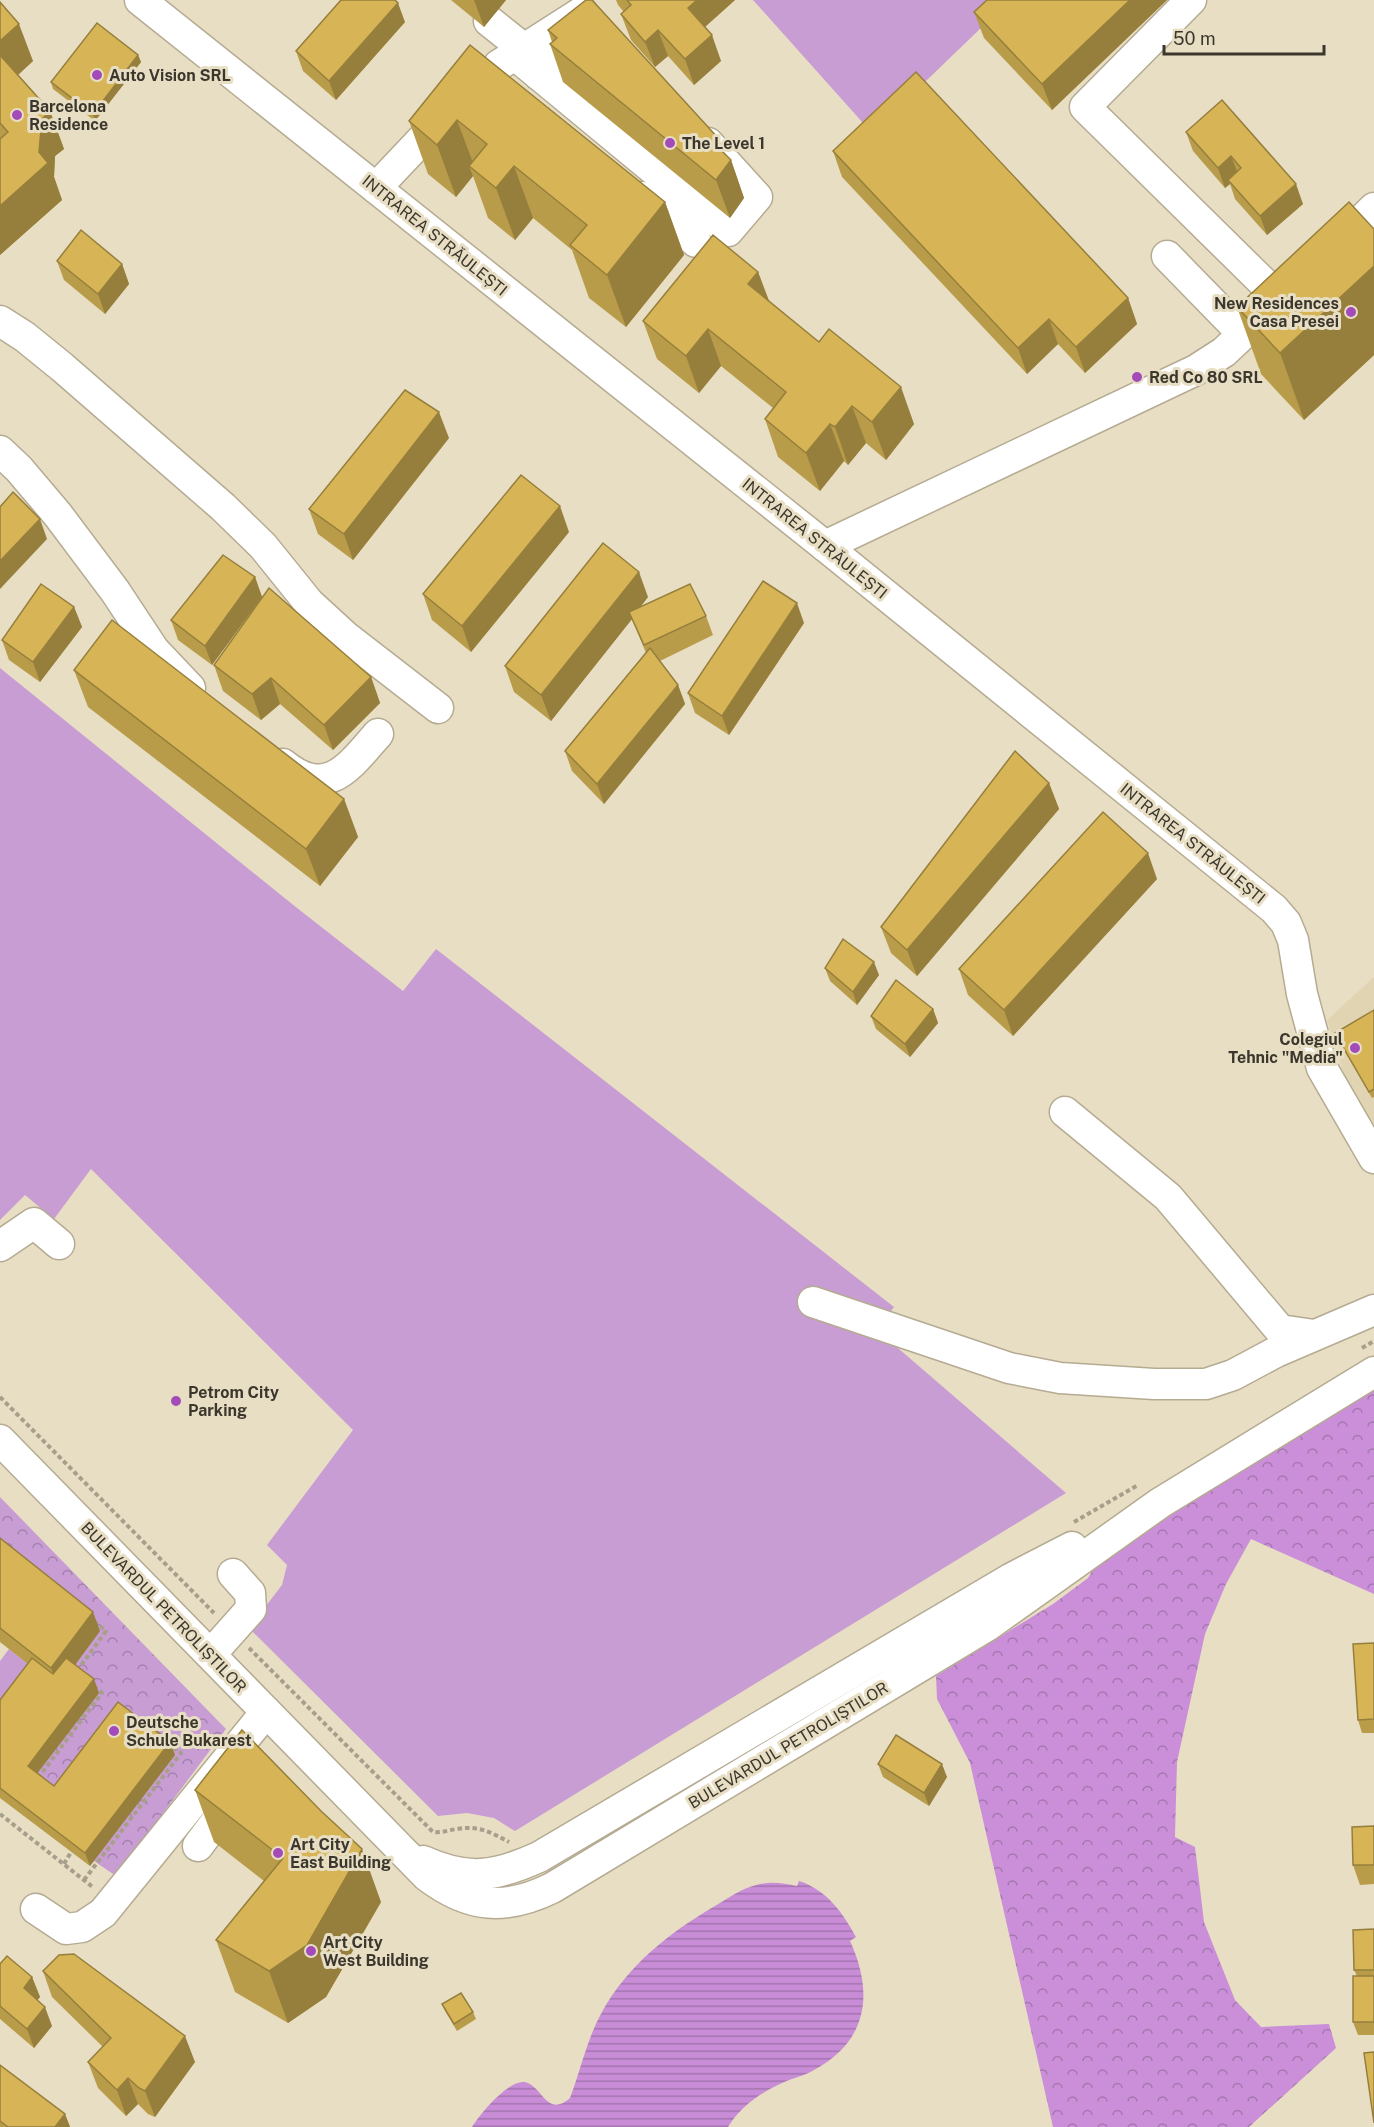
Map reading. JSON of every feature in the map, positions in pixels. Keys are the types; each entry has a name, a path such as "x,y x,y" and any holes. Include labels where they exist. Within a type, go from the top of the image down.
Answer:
{"street":[{"name":"INTRAREA STRĂULEȘTI","path":"140,0 825,546 1274,909 1286,923 1293,940 1302,994 1322,1068 1374,1158"},
{"path":"1191,0 1085,107 1280,299"},
{"path":"376,188 520,52 582,12"},
{"path":"489,21 539,75 728,231 757,196 687,120"},
{"path":"539,75 601,26 617,43"},
{"path":"625,184 696,242"},
{"path":"825,546 1196,370 1224,352 1374,208"},
{"path":"1167,256 1243,334"},
{"path":"0,321 25,337 62,367 223,507 263,546 309,603 345,636 438,708"},
{"path":"0,451 19,469 58,515 115,591 154,650 192,691 210,705"},
{"path":"263,748 289,769 315,780 331,778 350,766 378,734"},
{"path":"1065,1112 1168,1197 1280,1330 1314,1335"},
{"path":"0,1245 34,1223 59,1244"},
{"path":"813,1302 1008,1368 1060,1378 1154,1384 1206,1383 1233,1375 1276,1352 1374,1310"},
{"name":"BULEVARDUL PETROLIȘTILOR","path":"403,1852 444,1870 477,1875 518,1866 539,1857 1012,1578 1364,1362"},
{"name":"BULEVARDUL PETROLIȘTILOR","path":"0,1440 427,1876 455,1894 483,1903 502,1904 520,1901 552,1887 987,1626 1153,1491"},
{"path":"211,1654 251,1609 250,1593 233,1574"},
{"path":"36,1909 66,1929 82,1927 103,1913 266,1712"},
{"path":"198,1846 251,1776"},
{"path":"645,1793 663,1821"},
{"path":"477,1875 502,1904"}],"path":[{"path":"1364,1362 1374,1341"},
{"path":"0,1397 433,1832 465,1828 483,1829 514,1844"},
{"path":"1065,1528 1153,1491"},
{"path":"85,1679 76,1672 106,1631 94,1621"},
{"path":"45,1783 39,1778 102,1693 93,1686"},
{"path":"84,1880 181,1753 165,1741"},
{"path":"0,1814 102,1893"},
{"path":"63,1864 71,1852"}],"shaded area":[{"name":"Colegiul Tehnic \"Media\"","path":"1374,977 1374,1125 1344,1075 1327,1020"},
{"path":"799,1881 826,1896 846,1919 856,1937 850,1941 858,1960 862,1979 861,2014 846,2045 832,2058 811,2072 763,2093 740,2111 728,2127 472,2127 502,2092 517,2083 530,2084 545,2099 555,2105 570,2098 588,2043 602,2012 624,1979 651,1951 698,1916 740,1891 766,1883 797,1886"}],"green space":[{"path":"753,0 1010,0 872,133"},
{"path":"0,668 403,991 436,949 894,1307 877,1330 1066,1493 515,1831 494,1818 467,1813 438,1816 251,1630 259,1615 282,1585 287,1565 267,1545 353,1430 91,1169 54,1219 25,1195 0,1220"},
{"path":"1374,1386 1374,1594 1251,1539 1226,1584 1205,1634 1177,1762 1175,1837 1195,1847 1204,1922 1235,2000 1261,2027 1329,2024 1336,2048 1249,2127 1053,2127 970,1763 937,1699 936,1676 1053,1604 1088,1578 1098,1561 1173,1510"},
{"path":"0,1497 226,1729 116,1876 94,1861 59,1800 33,1779 70,1671 0,1552"},
{"path":"9,1649 37,1671 0,1720 0,1661"}],"building":[{"path":"341,0 395,0 398,3 329,81 296,51"},
{"path":"586,0 592,0 719,139 715,144 731,160 716,180 550,44 557,38 548,30"},
{"path":"627,0 697,0 688,8 712,35 685,59 658,30 645,42 621,14 631,5"},
{"path":"987,0 1130,0 1042,84 974,12"},
{"path":"0,2 19,24 0,41"},
{"name":"Auto Vision SRL","path":"97,23 138,55 93,114 51,82"},
{"path":"470,45 665,202 607,275 570,245 587,225 514,166 496,188 469,166 487,144 457,120 437,145 409,121"},
{"path":"0,55 50,111 42,119 39,152 48,163 0,206 0,139 8,132 0,123"},
{"path":"916,72 1128,298 1076,347 1049,319 1018,348 833,151"},
{"path":"1222,100 1296,184 1260,216 1228,180 1241,168 1231,156 1218,168 1186,132"},
{"path":"1349,202 1374,229 1374,266 1280,353 1237,307"},
{"path":"81,230 122,264 98,294 57,261"},
{"path":"713,235 758,272 748,284 819,342 829,329 901,387 872,422 852,406 835,427 830,424 806,453 765,419 786,392 708,329 686,356 643,321"},
{"path":"405,390 439,412 344,534 309,509"},
{"path":"521,475 560,506 462,626 423,594"},
{"path":"13,492 40,519 0,561 0,507"},
{"path":"603,543 639,572 541,695 505,666"},
{"path":"223,555 255,577 205,646 171,620"},
{"path":"763,581 797,603 722,716 688,693"},
{"path":"41,584 74,607 33,662 2,640"},
{"path":"690,584 706,616 644,645 629,612"},
{"path":"269,588 371,677 324,725 271,678 252,694 214,665"},
{"path":"112,620 344,799 306,849 74,670"},
{"path":"650,648 678,685 597,784 565,751"},
{"path":"1015,751 1049,783 907,950 881,927"},
{"path":"1103,812 1148,853 1004,1010 959,969"},
{"path":"843,939 874,962 853,992 825,968"},
{"path":"896,980 933,1009 905,1044 871,1016"},
{"path":"1374,1010 1374,1089 1369,1092 1335,1033"},
{"path":"0,1538 93,1612 51,1668 0,1628"},
{"path":"1374,1643 1374,1719 1358,1720 1353,1644"},
{"path":"32,1658 53,1674 66,1658 94,1679 28,1766 54,1786 118,1702 170,1742 85,1853 0,1788 0,1700"},
{"path":"242,1730 321,1811 362,1849 307,1945 269,1971 216,1940 283,1858 195,1790"},
{"path":"896,1735 942,1764 924,1793 878,1764"},
{"path":"1374,1826 1374,1865 1353,1865 1352,1827"},
{"path":"1374,1929 1374,1970 1354,1970 1353,1930"},
{"path":"74,1954 185,2036 145,2091 128,2078 117,2090 88,2062 111,2038 43,1971 59,1955"},
{"path":"7,1956 32,1977 24,1988 45,2007 27,2029 0,2006 0,1964"},
{"path":"1353,1976 1374,1976 1374,2022 1353,2022"},
{"path":"461,1993 473,2012 454,2024 442,2004"},
{"path":"1374,2052 1374,2123 1364,2053"},
{"path":"0,2065 65,2114 55,2127 8,2127 0,2121"}],"place":[{"name":"Auto Vision SRL","path":"97,75"},
{"name":"Barcelona Residence","path":"17,115"},
{"name":"The Level 1","path":"670,143"},
{"name":"New Residences Casa Presei","path":"1351,312"},
{"name":"Red Co 80 SRL","path":"1137,377"},
{"name":"Colegiul Tehnic \"Media\"","path":"1355,1048"},
{"name":"Petrom City Parking","path":"176,1401"},
{"name":"Deutsche Schule Bukarest","path":"114,1731"},
{"name":"Art City East Building","path":"278,1853"},
{"name":"Art City West Building","path":"311,1951"}]}
